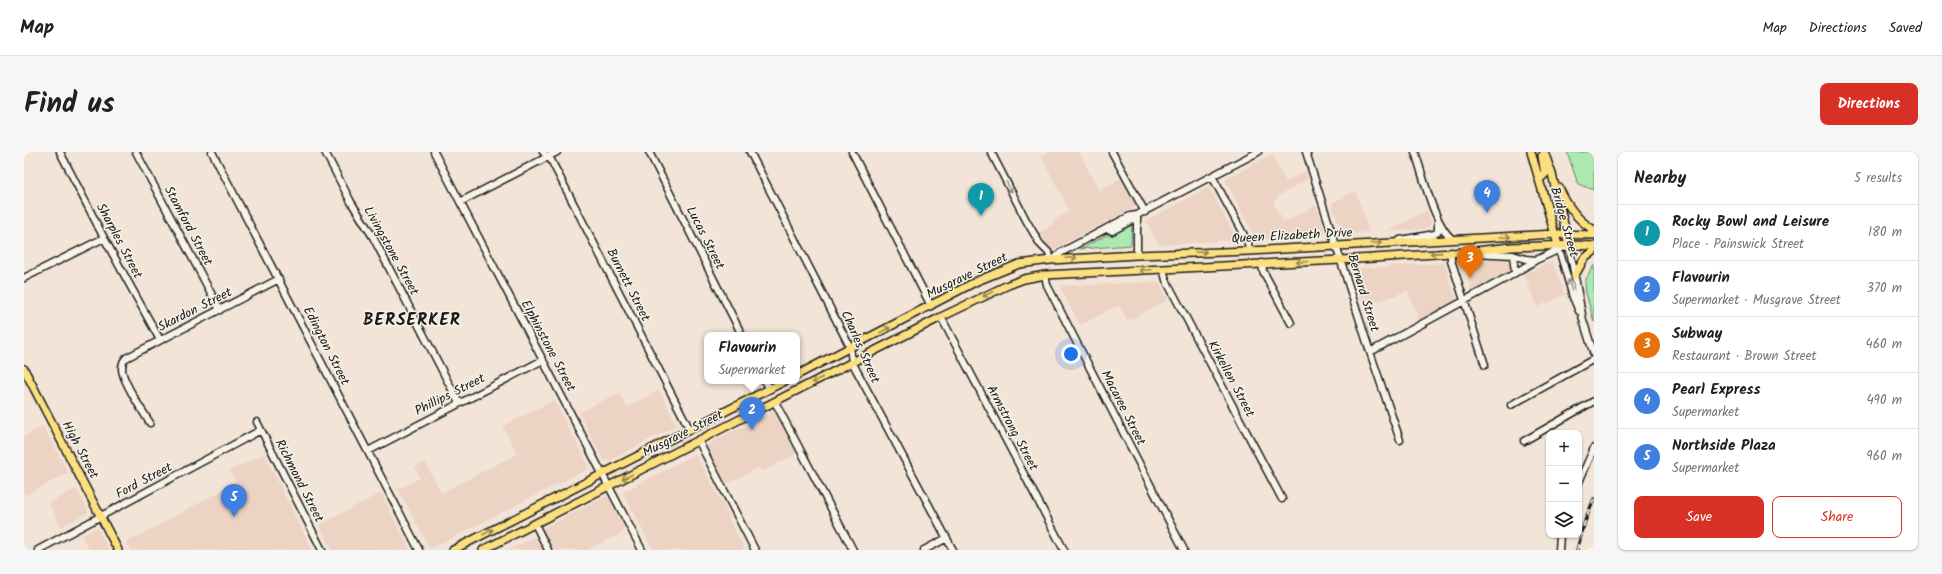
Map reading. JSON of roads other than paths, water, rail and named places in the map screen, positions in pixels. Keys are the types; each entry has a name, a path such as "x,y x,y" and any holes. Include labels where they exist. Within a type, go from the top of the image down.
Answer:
{"main road":[{"name":"Bridge Street","path":"1531,152 1559,247"},
{"name":"Bridge Street","path":"1543,152 1552,174 1569,245"},
{"path":"1538,174 1542,177 1545,174 1543,152"},
{"path":"1552,174 1572,212 1594,230"},
{"name":"Queen Elizabeth Drive","path":"1019,264 1053,259 1249,251 1555,234 1594,235"},
{"name":"Queen Elizabeth Drive","path":"1024,279 1045,275 1341,260 1467,252 1511,247 1559,247 1569,245 1594,246"},
{"path":"1575,275 1584,259 1594,251"},
{"name":"Musgrave Street","path":"800,373 999,271 1019,264"},
{"name":"Musgrave Street","path":"484,550 941,316 1024,279"},
{"name":"High Street","path":"24,369 118,550"},
{"name":"Musgrave Street","path":"453,550 779,384"},
{"name":"High Street","path":"115,542 121,550"}],"street":[{"name":"Sharples Street","path":"60,152 104,238 160,340"},
{"name":"Stamford Street","path":"136,152 220,310"},
{"name":"Edington Street","path":"212,152 419,550"},
{"name":"Livingstone Street","path":"325,152 351,202 373,237 459,403"},
{"name":"Elphinstone Street","path":"434,152 642,550"},
{"path":"460,202 545,154 557,152"},
{"name":"Lucas Street","path":"649,152 740,332"},
{"name":"Charles Street","path":"750,152 850,347 852,362 953,550"},
{"path":"852,152 931,306"},
{"path":"991,152 1026,220 1040,244 1053,259 1060,252 1130,216 1145,212 1258,152"},
{"path":"1112,152 1145,212"},
{"name":"Bernard Street","path":"1306,152 1370,352 1400,440"},
{"path":"1416,152 1438,220 1452,240"},
{"name":"Burnett Street","path":"545,154 551,160 690,430"},
{"path":"1212,176 1247,241 1249,251"},
{"path":"1137,215 1137,255"},
{"path":"1390,243 1435,234 1438,230 1438,220"},
{"path":"24,278 104,238"},
{"name":"Bridge Street","path":"1569,245 1583,320"},
{"name":"Bridge Street","path":"1559,247 1573,298 1583,320 1594,355"},
{"name":"Queen Elizabeth Drive","path":"1467,252 1488,255 1513,255 1536,260 1559,247"},
{"path":"1451,252 1464,300 1485,365"},
{"path":"1513,255 1515,273"},
{"path":"1370,352 1536,260"},
{"path":"1262,264 1263,271 1291,323"},
{"name":"Kirkellen Street","path":"1163,269 1166,280 1282,499"},
{"name":"Macaree Street","path":"1045,275 1046,285 1184,550"},
{"name":"Skardon Street","path":"150,423 133,394 122,371 123,362 126,358 279,279"},
{"name":"Armstrong Street","path":"941,316 1064,550"},
{"path":"1511,405 1594,359"},
{"name":"Phillips Street","path":"368,451 543,360"},
{"path":"768,384 770,389"},
{"path":"775,402 853,550"},
{"path":"1524,441 1594,402"},
{"name":"Richmond Street","path":"257,422 322,550"},
{"name":"Ford Street","path":"38,550 261,430"},
{"path":"698,440 755,550"},
{"path":"1582,475 1594,448"},
{"path":"534,524 548,550"},
{"path":"924,550 947,538"},
{"path":"1559,550 1560,538"}],"railway":[{"path":"1577,550 1585,521 1594,499"}],"place":[{"name":"Pearl Express","path":"1487,213"},
{"name":"Rocky Bowl and Leisure","path":"981,216"},
{"name":"Subway","path":"1470,278"},
{"name":"Flavourin","path":"752,430"},
{"name":"Northside Plaza","path":"234,517"}],"district":[{"name":"BERSERKER","path":"412,320"}]}
